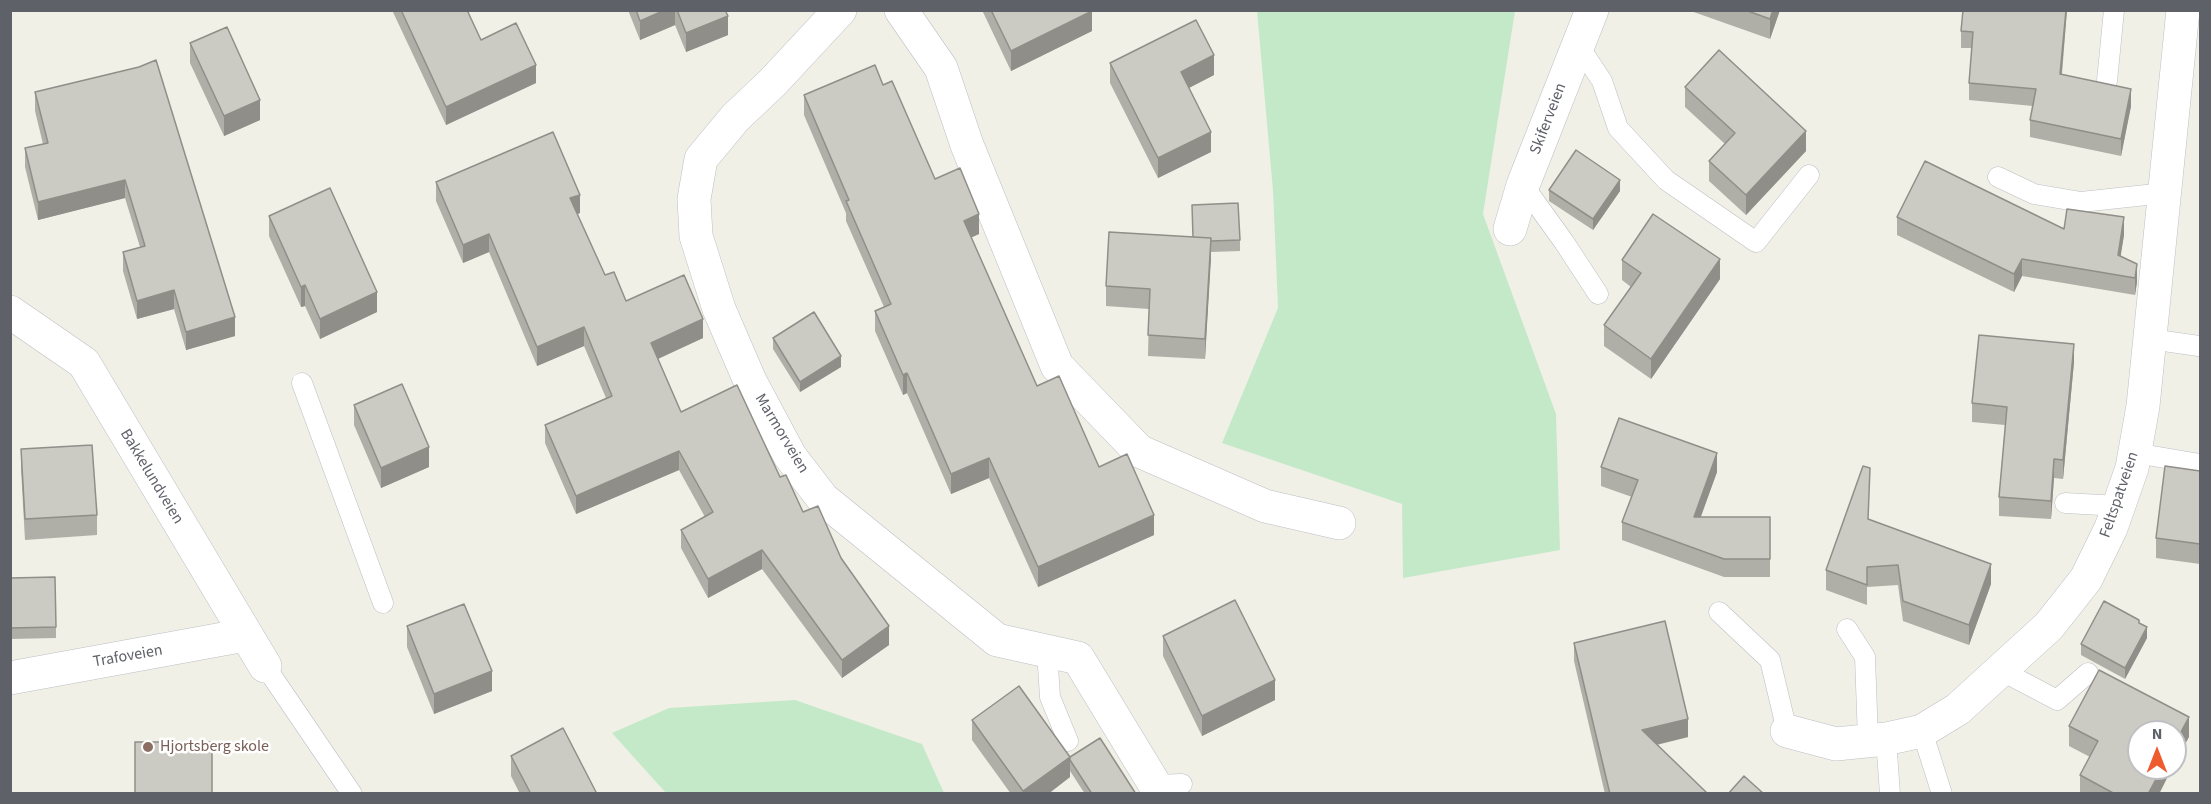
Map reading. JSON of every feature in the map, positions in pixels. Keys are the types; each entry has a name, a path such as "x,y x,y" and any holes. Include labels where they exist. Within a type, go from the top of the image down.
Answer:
{"street":[{"name":"Marmorveien","path":"840,10 773,82 735,118 701,159 694,198 696,236 719,309 750,381 790,456 823,500 997,640 1078,658 1163,788"},
{"path":"901,10 941,68 967,145 1057,366 1139,451 1265,506 1339,523"},
{"name":"Skiferveien","path":"1510,228 1523,185 1592,10"},
{"name":"Feltspatveien","path":"1787,731 1836,744 1877,740 1922,731 1958,709 2049,626 2086,579 2111,528 2132,468 2144,406 2165,193 2189,31"},
{"name":"Bakkelundveien","path":"10,312 84,363 265,666"},
{"name":"Trafoveien","path":"10,678 245,635"}],"lane":[{"path":"2107,81 2114,10"},
{"path":"1578,45 1602,81 1618,128 1666,180 1756,242 1809,175"},
{"path":"1998,177 2034,194 2081,202 2165,193"},
{"path":"1523,185 1598,294"},
{"path":"2150,339 2199,346"},
{"path":"302,383 382,603"},
{"path":"2135,453 2200,464"},
{"path":"2065,502 2118,506"},
{"path":"1719,612 1770,660 1787,731"},
{"path":"1847,629 1865,657 1877,740 1890,794"},
{"path":"1047,651 1050,697 1068,741"},
{"path":"265,666 352,794"},
{"path":"2000,670 2057,700 2088,673"},
{"path":"1922,731 1942,794"}],"green space":[{"path":"1257,11 1515,11 1483,214 1556,414 1560,550 1403,578 1402,504 1222,443 1278,308 1273,191"},
{"path":"795,700 922,744 944,793 666,793 612,733 669,708"}],"building":[{"path":"401,10 467,10 481,40 516,23 536,65 446,107"},
{"path":"636,10 665,10 640,21"},
{"path":"677,10 725,10 728,16 686,33"},
{"path":"991,10 1092,10 1092,11 1011,51"},
{"path":"1745,10 1773,10 1770,19"},
{"path":"1963,10 2066,10 2060,74 2131,89 2121,139 2030,120 2036,89 1969,83 1973,32 1961,31"},
{"path":"1196,20 1214,55 1181,72 1211,132 1158,158 1110,63"},
{"path":"227,27 260,100 224,116 190,43"},
{"path":"1719,50 1806,131 1746,195 1709,161 1735,133 1685,87"},
{"path":"156,60 235,317 186,332 174,290 137,301 123,252 145,246 125,180 38,202 25,148 48,143 35,92 139,67"},
{"path":"875,65 883,85 892,81 935,179 960,168 979,214 964,221 1037,386 1059,376 1099,467 1127,454 1154,515 1038,567 989,458 951,474 907,373 903,375 875,311 891,304 846,201 849,200 804,95"},
{"path":"553,132 580,195 570,198 605,275 614,272 626,301 684,275 703,319 651,343 681,412 737,385 780,477 786,475 803,512 818,506 841,558 889,626 842,660 762,550 708,579 681,530 713,512 679,451 576,496 545,425 612,396 584,327 537,347 489,234 463,245 436,182"},
{"path":"1576,150 1620,180 1593,219 1549,190"},
{"path":"1925,161 2064,229 2067,209 2124,217 2118,255 2137,264 2135,278 2022,259 2014,274 1897,217"},
{"path":"330,188 377,292 320,319 305,285 301,287 269,216"},
{"path":"1238,203 1240,240 1211,241 1211,238 1193,237 1192,205"},
{"path":"1653,214 1720,259 1651,359 1604,325 1641,273 1622,260"},
{"path":"1109,232 1211,238 1205,339 1148,335 1150,289 1106,286"},
{"path":"814,312 841,356 800,382 773,338"},
{"path":"1979,335 2074,344 2063,460 2054,459 2051,501 1999,497 2007,407 1972,403"},
{"path":"402,384 429,447 381,468 354,405"},
{"path":"1619,418 1717,453 1694,517 1770,517 1770,559 1724,559 1622,522 1638,480 1601,467"},
{"path":"92,445 97,515 25,519 21,449"},
{"path":"1863,466 1870,468 1868,519 1991,564 1969,625 1903,601 1898,565 1867,567 1867,585 1826,570"},
{"path":"2165,466 2200,471 2200,544 2156,538"},
{"path":"55,577 56,627 10,628 10,578"},
{"path":"1235,600 1275,680 1202,716 1163,636"},
{"path":"2104,601 2139,620 2139,623 2147,627 2125,668 2081,644"},
{"path":"464,604 492,671 434,694 407,626"},
{"path":"1665,621 1688,719 1642,730 1706,794 1610,794 1574,643"},
{"path":"2099,670 2189,717 2187,721 2127,720 2127,780 2156,780 2148,794 2115,794 2080,775 2098,741 2069,726"},
{"path":"1019,686 1070,757 1023,791 972,720"},
{"path":"563,728 597,794 531,794 511,756"},
{"path":"1100,738 1136,794 1092,794 1070,760 1070,757"},
{"path":"135,742 212,742 212,794 135,794"},
{"path":"1744,776 1764,794 1728,794"}],"place":[{"name":"Hjortsberg skole","path":"148,747"}]}
